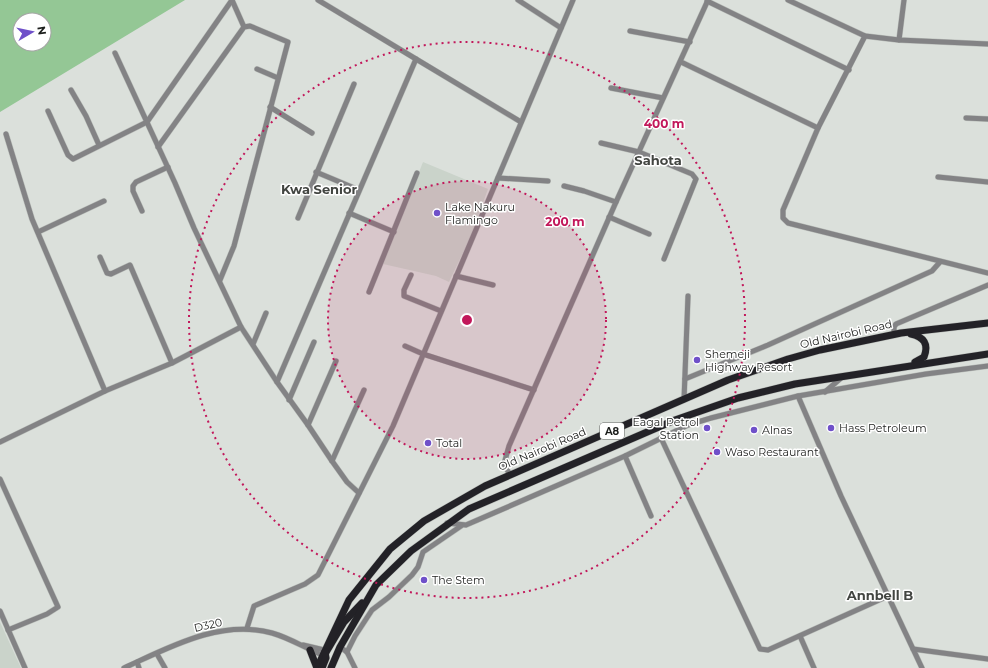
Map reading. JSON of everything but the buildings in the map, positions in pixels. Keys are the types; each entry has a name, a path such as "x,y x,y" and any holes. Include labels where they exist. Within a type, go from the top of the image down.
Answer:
{"highway":[{"name":"Old Nairobi Road","path":"317,668 349,600 390,550 424,521 485,486 728,380 788,359 820,350 898,334 988,323"},
{"path":"898,334 920,336 925,341 927,346 922,360 905,366"},
{"name":"A8","path":"330,668 340,647 376,585 411,551 447,523 470,509 522,485 688,415 759,392 795,384 988,354"},
{"path":"369,576 369,584 376,585"},
{"path":"322,668 324,653 344,622 368,598"},
{"path":"310,650 317,668"}],"street":[{"path":"232,0 244,27"},
{"path":"48,111 68,155 72,159 147,122 232,0"},
{"path":"318,0 521,122"},
{"path":"518,0 561,28"},
{"path":"247,628 254,606 305,584 318,575 393,426 573,0"},
{"path":"788,0 865,36 899,40 988,44"},
{"path":"899,40 904,0"},
{"path":"510,475 506,471 504,459 609,217 708,1 849,70"},
{"path":"220,280 234,246 288,42 248,26 244,27"},
{"path":"158,147 244,27"},
{"path":"630,31 690,42"},
{"path":"865,36 849,70 818,128 784,210 783,218 785,221 940,262 988,273"},
{"path":"115,53 168,167 194,228 241,327 289,400 332,461 347,482 359,493"},
{"path":"277,382 358,190 416,59"},
{"path":"681,62 818,128"},
{"path":"257,70 278,78"},
{"path":"298,218 354,84"},
{"path":"611,88 663,98"},
{"path":"71,90 86,116 99,145"},
{"path":"270,107 312,133"},
{"path":"966,118 988,119"},
{"path":"6,134 32,218 105,391"},
{"path":"601,143 639,152 692,174 696,179 664,259"},
{"path":"142,211 133,191 133,186 136,182 168,167"},
{"path":"316,172 358,190"},
{"path":"369,292 417,172"},
{"path":"938,177 988,182"},
{"path":"498,178 548,181"},
{"path":"564,186 584,190 616,202"},
{"path":"38,232 104,201"},
{"path":"349,213 394,232"},
{"path":"609,217 650,234"},
{"path":"100,257 107,273 111,274 130,265 172,363"},
{"path":"684,379 768,345 932,271 940,262"},
{"path":"411,275 404,290 405,298 441,311"},
{"path":"456,276 493,285"},
{"path":"898,334 894,327 896,324 988,284"},
{"path":"684,400 688,296"},
{"path":"253,344 266,313"},
{"path":"0,442 105,391 172,363 241,327"},
{"path":"289,400 314,342"},
{"path":"405,346 423,354 534,390"},
{"path":"308,425 336,361"},
{"path":"447,523 466,526 625,456 688,425 711,418 798,396 926,374 988,366"},
{"path":"825,392 841,378"},
{"path":"332,461 364,390"},
{"path":"798,396 841,496 922,668"},
{"path":"661,438 760,648 768,650 888,596"},
{"path":"625,456 651,516"},
{"path":"0,479 58,607 47,614 8,630"},
{"path":"348,652 355,636 372,610 389,597 412,575 418,567 423,552 461,526"},
{"path":"0,611 25,668"},
{"name":"D320","path":"124,668 200,636 247,628 273,633 324,653"},
{"path":"800,636 814,668"},
{"name":"D320","path":"300,644 310,650 324,653"},
{"path":"340,647 348,652 355,668"},
{"path":"913,649 988,659"},
{"path":"157,654 165,668"},
{"path":"137,662 139,668"}],"shaded area":[{"path":"423,162 488,189 470,238 449,282 436,276 383,264"},
{"path":"0,622 21,668 0,668"}],"green space":[{"path":"0,0 185,0 0,112"}],"place":[{"name":"Lake Nakuru Flamingo","path":"437,213"},
{"name":"Shemeji Highway Resort","path":"697,360"},
{"name":"Eagal Petrol Station","path":"707,428"},
{"name":"Hass Petroleum","path":"831,428"},
{"name":"Alnas","path":"754,430"},
{"name":"Total","path":"428,443"},
{"name":"Waso Restaurant","path":"717,452"},
{"name":"The Stem","path":"424,580"}],"district":[{"name":"Sahota","path":"658,160"},
{"name":"Kwa Senior","path":"319,189"},
{"name":"Annbell B","path":"880,595"}]}
